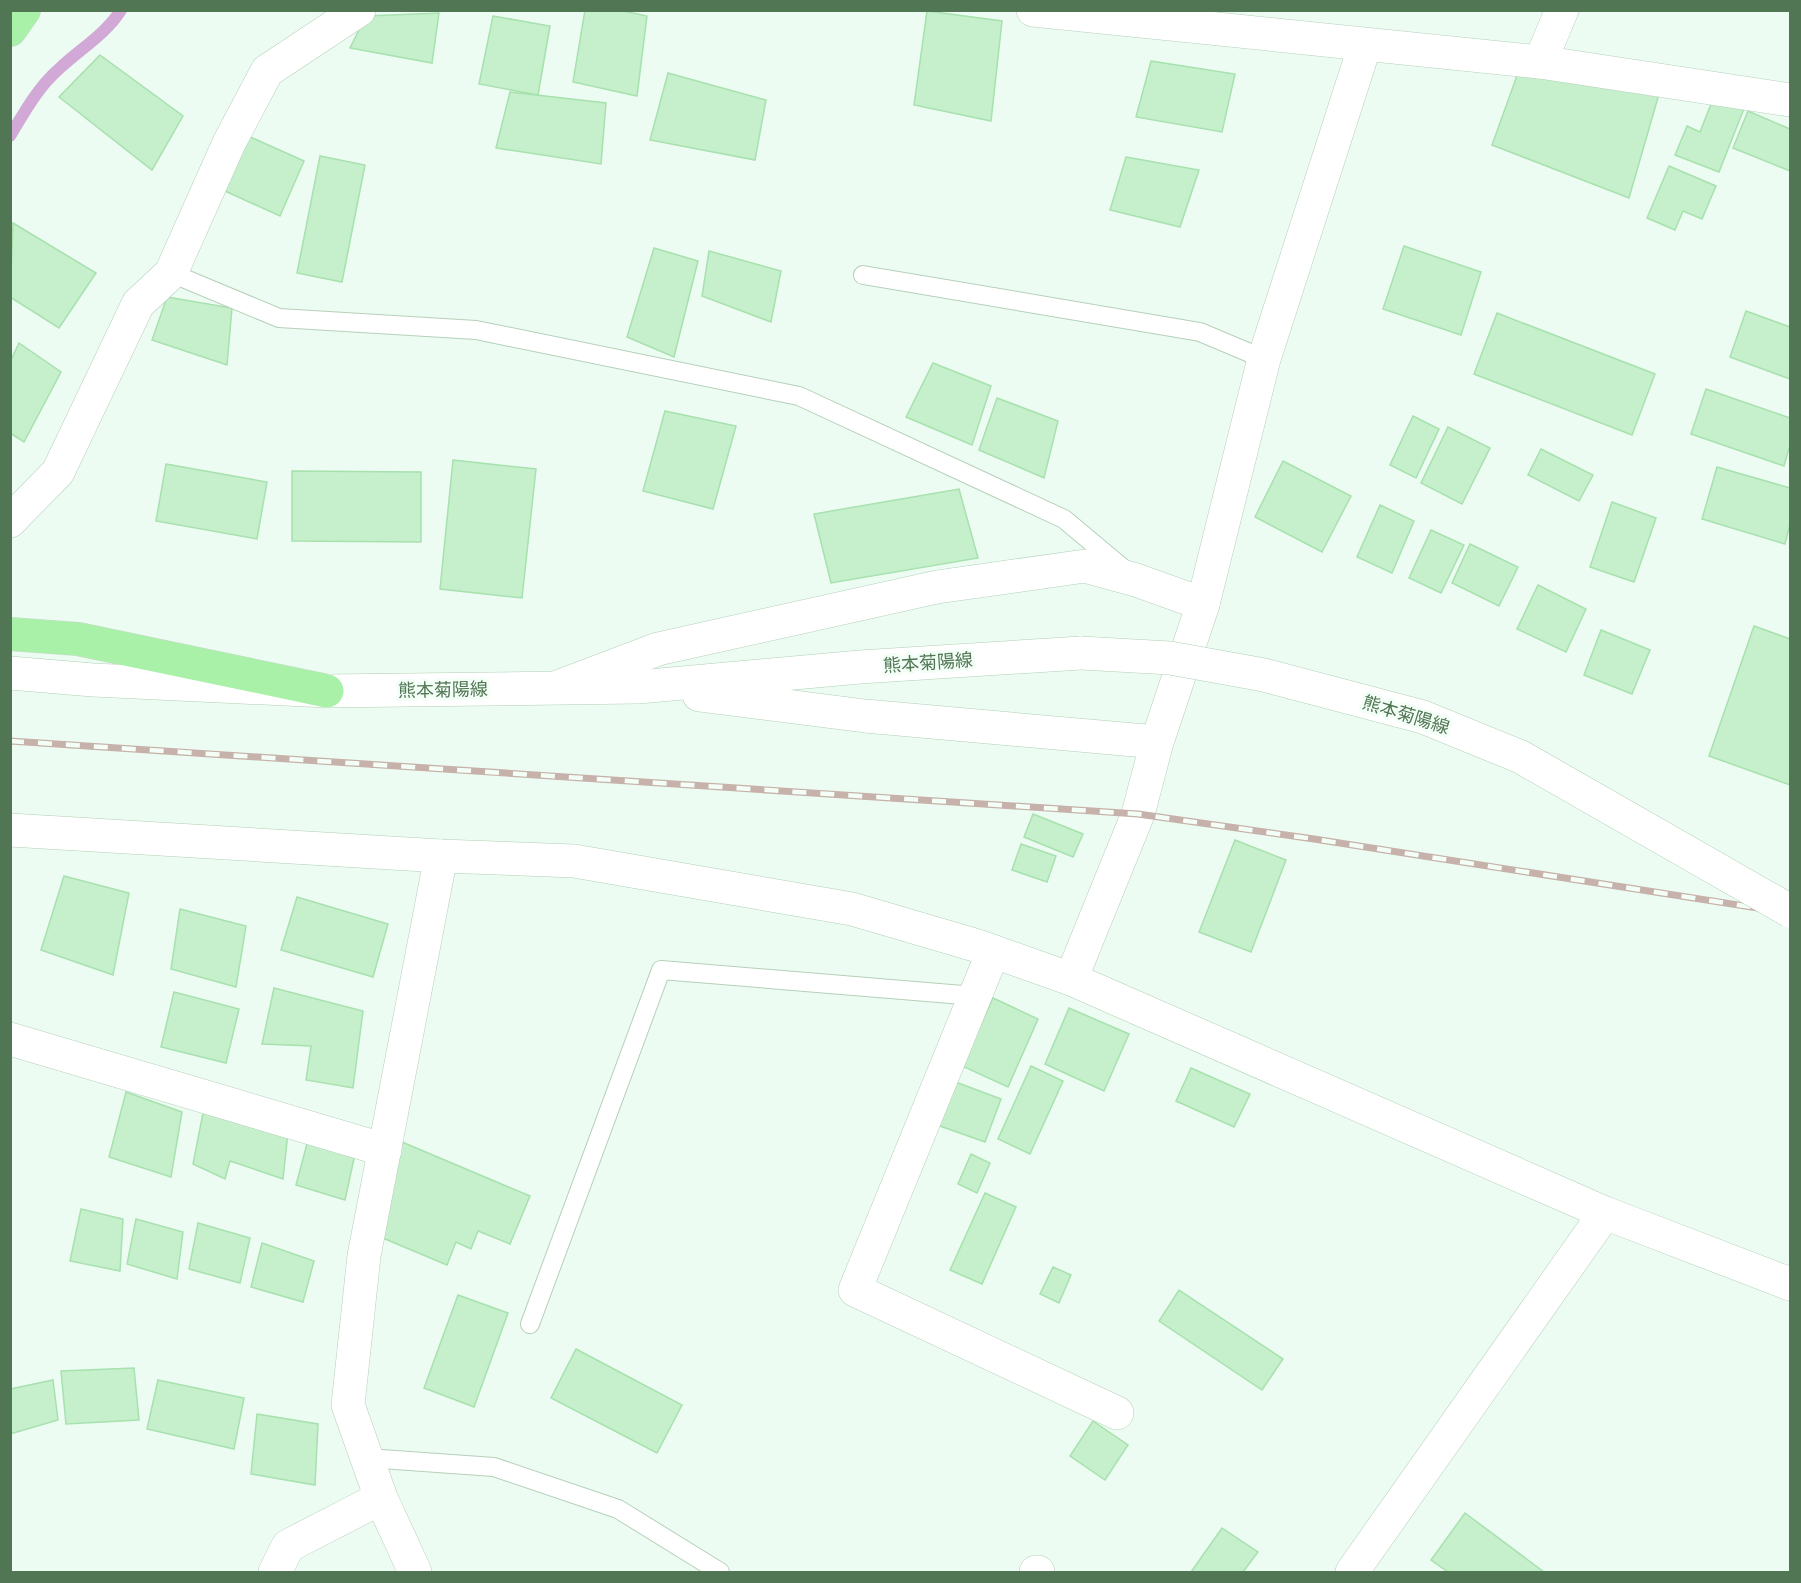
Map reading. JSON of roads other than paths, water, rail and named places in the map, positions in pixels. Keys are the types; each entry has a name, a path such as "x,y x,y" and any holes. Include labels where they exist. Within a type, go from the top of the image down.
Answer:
{"highway":[{"path":"10,30 24,10"},
{"path":"10,634 78,639 327,691"}],"street":[{"path":"10,521 58,472 138,304 171,273 229,143 267,71 359,10"},
{"path":"1033,10 1540,62 1791,100"},
{"path":"1540,62 1562,10"},
{"path":"1071,979 1138,814 1157,742 1203,604 1264,359 1365,45"},
{"path":"553,688 658,649 937,587 1085,566 1136,580 1203,604"},
{"name":"熊本菊陽線","path":"10,674 327,691 638,687 860,667 1081,653 1170,658 1264,675 1423,717 1521,757 1791,911"},
{"path":"638,687 865,716 1157,742"},
{"path":"10,830 441,856 574,861 852,909 993,952 1071,979 1605,1213 1791,1284"},
{"path":"416,1572 381,1498 348,1405 364,1256 441,856"},
{"path":"993,952 855,1290 1117,1413"},
{"path":"10,1039 385,1150"},
{"path":"1352,1572 1605,1213"},
{"path":"274,1572 288,1546 381,1498"}],"lane":[{"path":"171,273 279,318 476,330 799,396 1064,519 1136,580"},
{"path":"863,275 1200,332 1264,359"},
{"path":"530,1324 662,970 975,996"},
{"path":"367,1458 494,1467 618,1509 720,1572"}],"waterway":[{"path":"10,136 32,100 52,75 100,34 121,10"}],"railway":[{"path":"10,741 1138,814 1790,913"}]}
